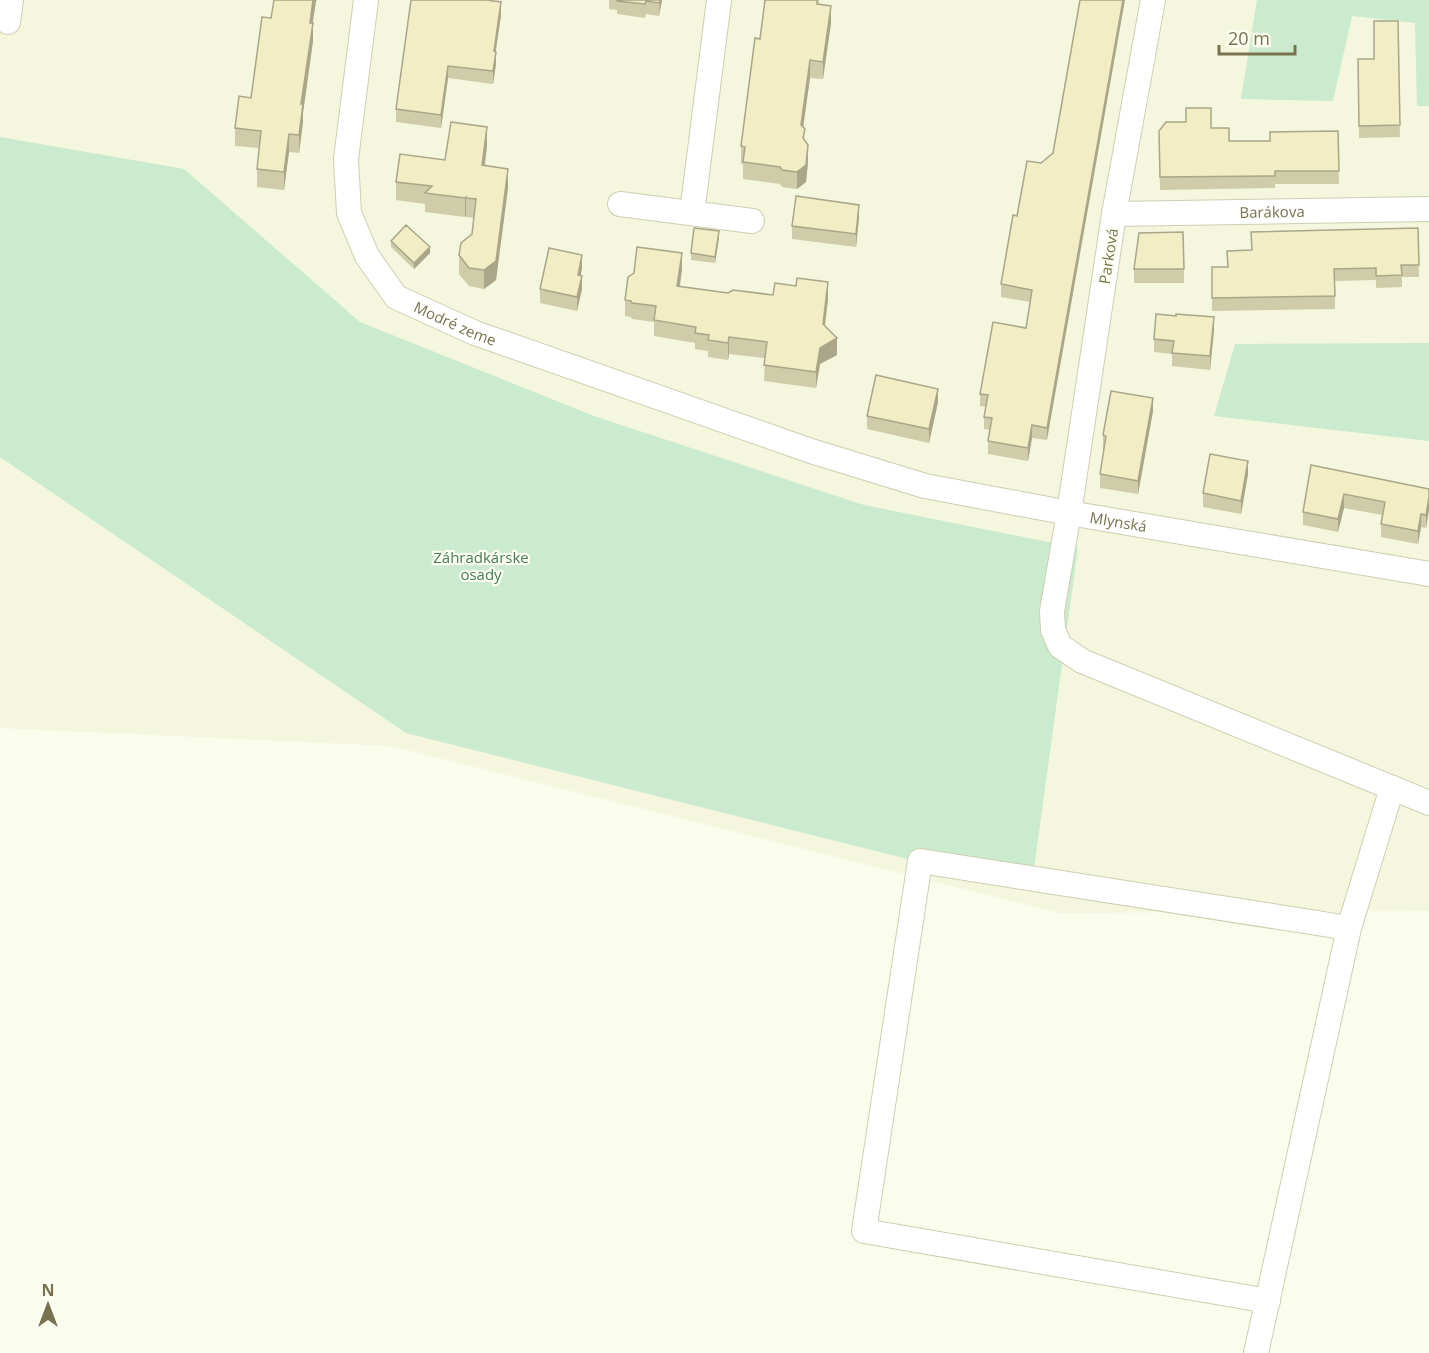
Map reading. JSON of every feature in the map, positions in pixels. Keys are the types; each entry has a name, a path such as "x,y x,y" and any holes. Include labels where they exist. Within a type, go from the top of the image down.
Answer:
{"street":[{"name":"Modré zeme","path":"366,0 346,159 349,213 367,256 396,297 475,333 811,451"},
{"path":"692,213 718,0"},
{"name":"Parková","path":"1153,0 1114,214 1052,611 1053,630 1060,646 1082,661 1429,803"},
{"path":"620,204 752,221"},
{"name":"Barákova","path":"1114,214 1429,209"},
{"name":"Mlynská","path":"811,451 925,486 1069,513 1429,574"},
{"path":"1256,1353 1349,928 1392,788"},
{"path":"1268,1301 864,1231 920,861 1349,928"}],"shaded area":[{"path":"0,0 1429,0 1429,911 1060,913 391,746 0,728"}],"green space":[{"path":"1257,0 1429,0 1429,106 1417,106 1415,23 1352,16 1333,101 1241,99"},
{"name":"Záhradkárske osady","path":"0,137 184,169 360,322 594,416 864,505 1078,548 1031,890 406,733 0,457"},
{"path":"1429,343 1429,441 1214,416 1235,344"}],"building":[{"path":"274,0 313,0 310,23 313,23 301,104 303,104 299,135 289,134 284,172 257,169 261,131 235,128 239,96 251,98 262,17 271,18"},
{"path":"411,0 501,2 493,71 448,66 441,115 396,109"},
{"path":"617,0 660,0 659,3 646,1 645,4"},
{"path":"765,0 817,0 817,4 831,6 823,62 810,60 801,125 805,129 803,138 808,145 806,165 797,172 782,170 780,167 743,162 745,147 741,146 755,38 760,39"},
{"path":"1080,0 1123,0 1047,428 1032,425 1028,448 988,441 992,418 984,417 988,395 980,394 993,322 1026,328 1032,290 1001,284 1013,215 1017,216 1027,161 1041,163 1053,153"},
{"path":"1374,21 1398,21 1400,125 1359,126 1358,59 1374,59"},
{"path":"1186,108 1211,108 1211,128 1229,128 1229,141 1270,141 1270,132 1338,131 1339,171 1275,171 1275,176 1160,177 1159,131 1166,122 1186,122"},
{"path":"451,122 487,127 482,165 508,169 496,261 484,270 469,268 459,255 461,243 472,234 476,199 425,193 432,186 396,182 400,154 445,160"},
{"path":"796,196 859,205 856,234 792,226"},
{"path":"406,225 430,247 414,263 391,241"},
{"path":"694,228 719,231 715,257 691,253"},
{"path":"1418,228 1419,265 1401,265 1402,275 1376,276 1376,268 1334,269 1335,296 1212,298 1212,267 1228,267 1227,251 1252,250 1251,232"},
{"path":"1183,232 1184,269 1134,269 1139,233"},
{"path":"637,247 682,253 677,286 728,293 733,290 773,295 775,283 796,286 797,278 828,282 823,324 837,338 820,348 816,372 764,365 767,342 729,337 728,343 708,340 709,335 695,333 696,327 654,320 656,306 625,300 628,277 634,273"},
{"path":"549,248 582,255 578,275 582,276 577,297 540,289"},
{"path":"1156,314 1214,317 1210,356 1172,353 1174,341 1154,339"},
{"path":"876,375 938,389 929,429 867,416"},
{"path":"1111,391 1153,398 1138,481 1100,474 1106,436 1103,435"},
{"path":"1210,454 1248,461 1241,501 1203,493"},
{"path":"1311,465 1429,489 1426,515 1421,514 1418,531 1381,524 1385,502 1344,494 1338,519 1303,512"}]}
